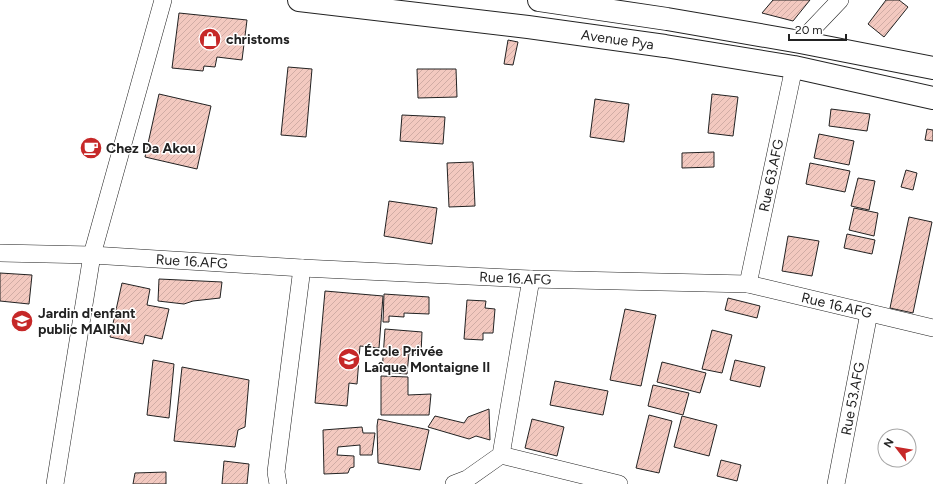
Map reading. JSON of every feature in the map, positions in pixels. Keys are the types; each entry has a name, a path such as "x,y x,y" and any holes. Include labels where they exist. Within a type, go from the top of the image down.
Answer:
{"main road":[{"name":"Avenue Pya","path":"299,0 528,26 665,46 794,67 933,98"},
{"path":"528,26 533,0"},
{"name":"Avenue Pya","path":"539,0 667,19 800,42 933,68"},
{"path":"794,67 800,42"}],"street":[{"path":"55,484 92,255 163,0"},
{"path":"800,42 840,0"},
{"name":"Rue 63.AFG","path":"748,284 794,67"},
{"name":"Rue 16.AFG","path":"0,253 92,255 302,268 531,279 748,284 933,328"},
{"path":"278,484 276,472 302,268"},
{"path":"454,484 467,479 501,455 531,279"},
{"name":"Rue 53.AFG","path":"836,484 869,313"},
{"path":"501,455 619,484"}],"building":[{"path":"773,0 810,0 793,21 762,13"},
{"path":"886,0 899,0 908,7 884,37 868,24"},
{"name":"christoms","path":"179,13 247,20 242,60 217,57 215,67 204,66 203,71 172,68"},
{"path":"508,40 518,42 513,65 504,64"},
{"path":"288,67 312,69 306,137 281,135"},
{"path":"417,69 456,69 457,97 418,98"},
{"path":"159,94 211,106 197,169 145,157"},
{"path":"712,94 738,97 733,136 708,133"},
{"path":"595,99 629,104 624,142 590,137"},
{"path":"831,109 870,114 867,131 829,126"},
{"path":"402,115 445,117 443,144 400,141"},
{"path":"927,129 933,130 933,141 925,140"},
{"path":"819,134 854,141 849,165 814,158"},
{"path":"714,152 714,167 682,168 682,153"},
{"path":"473,162 475,206 449,207 447,163"},
{"path":"810,163 850,171 845,192 806,184"},
{"path":"906,170 917,173 913,190 901,187"},
{"path":"858,178 875,181 869,210 851,206"},
{"path":"389,201 437,208 432,244 384,236"},
{"path":"854,208 878,213 874,236 849,230"},
{"path":"909,217 932,222 913,313 890,308"},
{"path":"847,234 875,240 872,254 844,248"},
{"path":"788,236 819,241 812,276 782,271"},
{"path":"0,273 32,275 29,304 0,301"},
{"path":"159,279 222,282 220,298 193,301 184,304 158,301"},
{"path":"122,283 150,289 147,305 169,309 162,339 145,335 143,344 110,337"},
{"name":"École Privée Laîque Montaigne II","path":"325,291 383,296 379,348 360,346 357,384 349,383 347,406 315,403"},
{"path":"384,294 429,297 429,314 404,313 404,317 389,316 389,322 383,322"},
{"path":"728,298 760,306 757,318 725,310"},
{"path":"467,300 486,301 485,308 495,309 493,333 483,333 483,340 464,339"},
{"path":"625,309 656,315 641,386 610,380"},
{"path":"385,329 422,332 421,354 409,353 407,374 382,372"},
{"path":"712,330 732,335 722,373 702,369"},
{"path":"153,360 174,364 169,418 147,415"},
{"path":"735,360 765,367 760,387 730,380"},
{"path":"662,362 706,373 700,393 657,382"},
{"path":"182,367 249,380 245,427 238,430 235,447 174,441"},
{"path":"381,376 408,377 408,395 431,394 429,415 381,415"},
{"path":"555,381 608,391 603,415 550,405"},
{"path":"653,385 689,393 683,415 648,406"},
{"path":"489,409 490,440 476,436 469,439 428,427 435,416 464,423 468,417"},
{"path":"649,415 672,421 659,473 636,468"},
{"path":"682,416 717,425 709,456 674,447"},
{"path":"378,419 429,430 420,470 378,463"},
{"path":"532,419 564,427 557,456 525,448"},
{"path":"362,427 363,433 375,433 372,455 360,455 360,445 338,447 337,455 354,456 354,467 350,468 348,473 324,474 323,430"},
{"path":"721,460 741,465 737,481 717,476"},
{"path":"224,461 249,464 247,484 222,484"},
{"path":"166,472 166,484 133,484 135,473"}],"place":[{"name":"christoms","path":"210,39"},
{"name":"Chez Da Akou","path":"91,148"},
{"name":"Jardin d'enfant public MAIRIN","path":"22,321"},
{"name":"École Privée Laîque Montaigne II","path":"349,359"}]}
